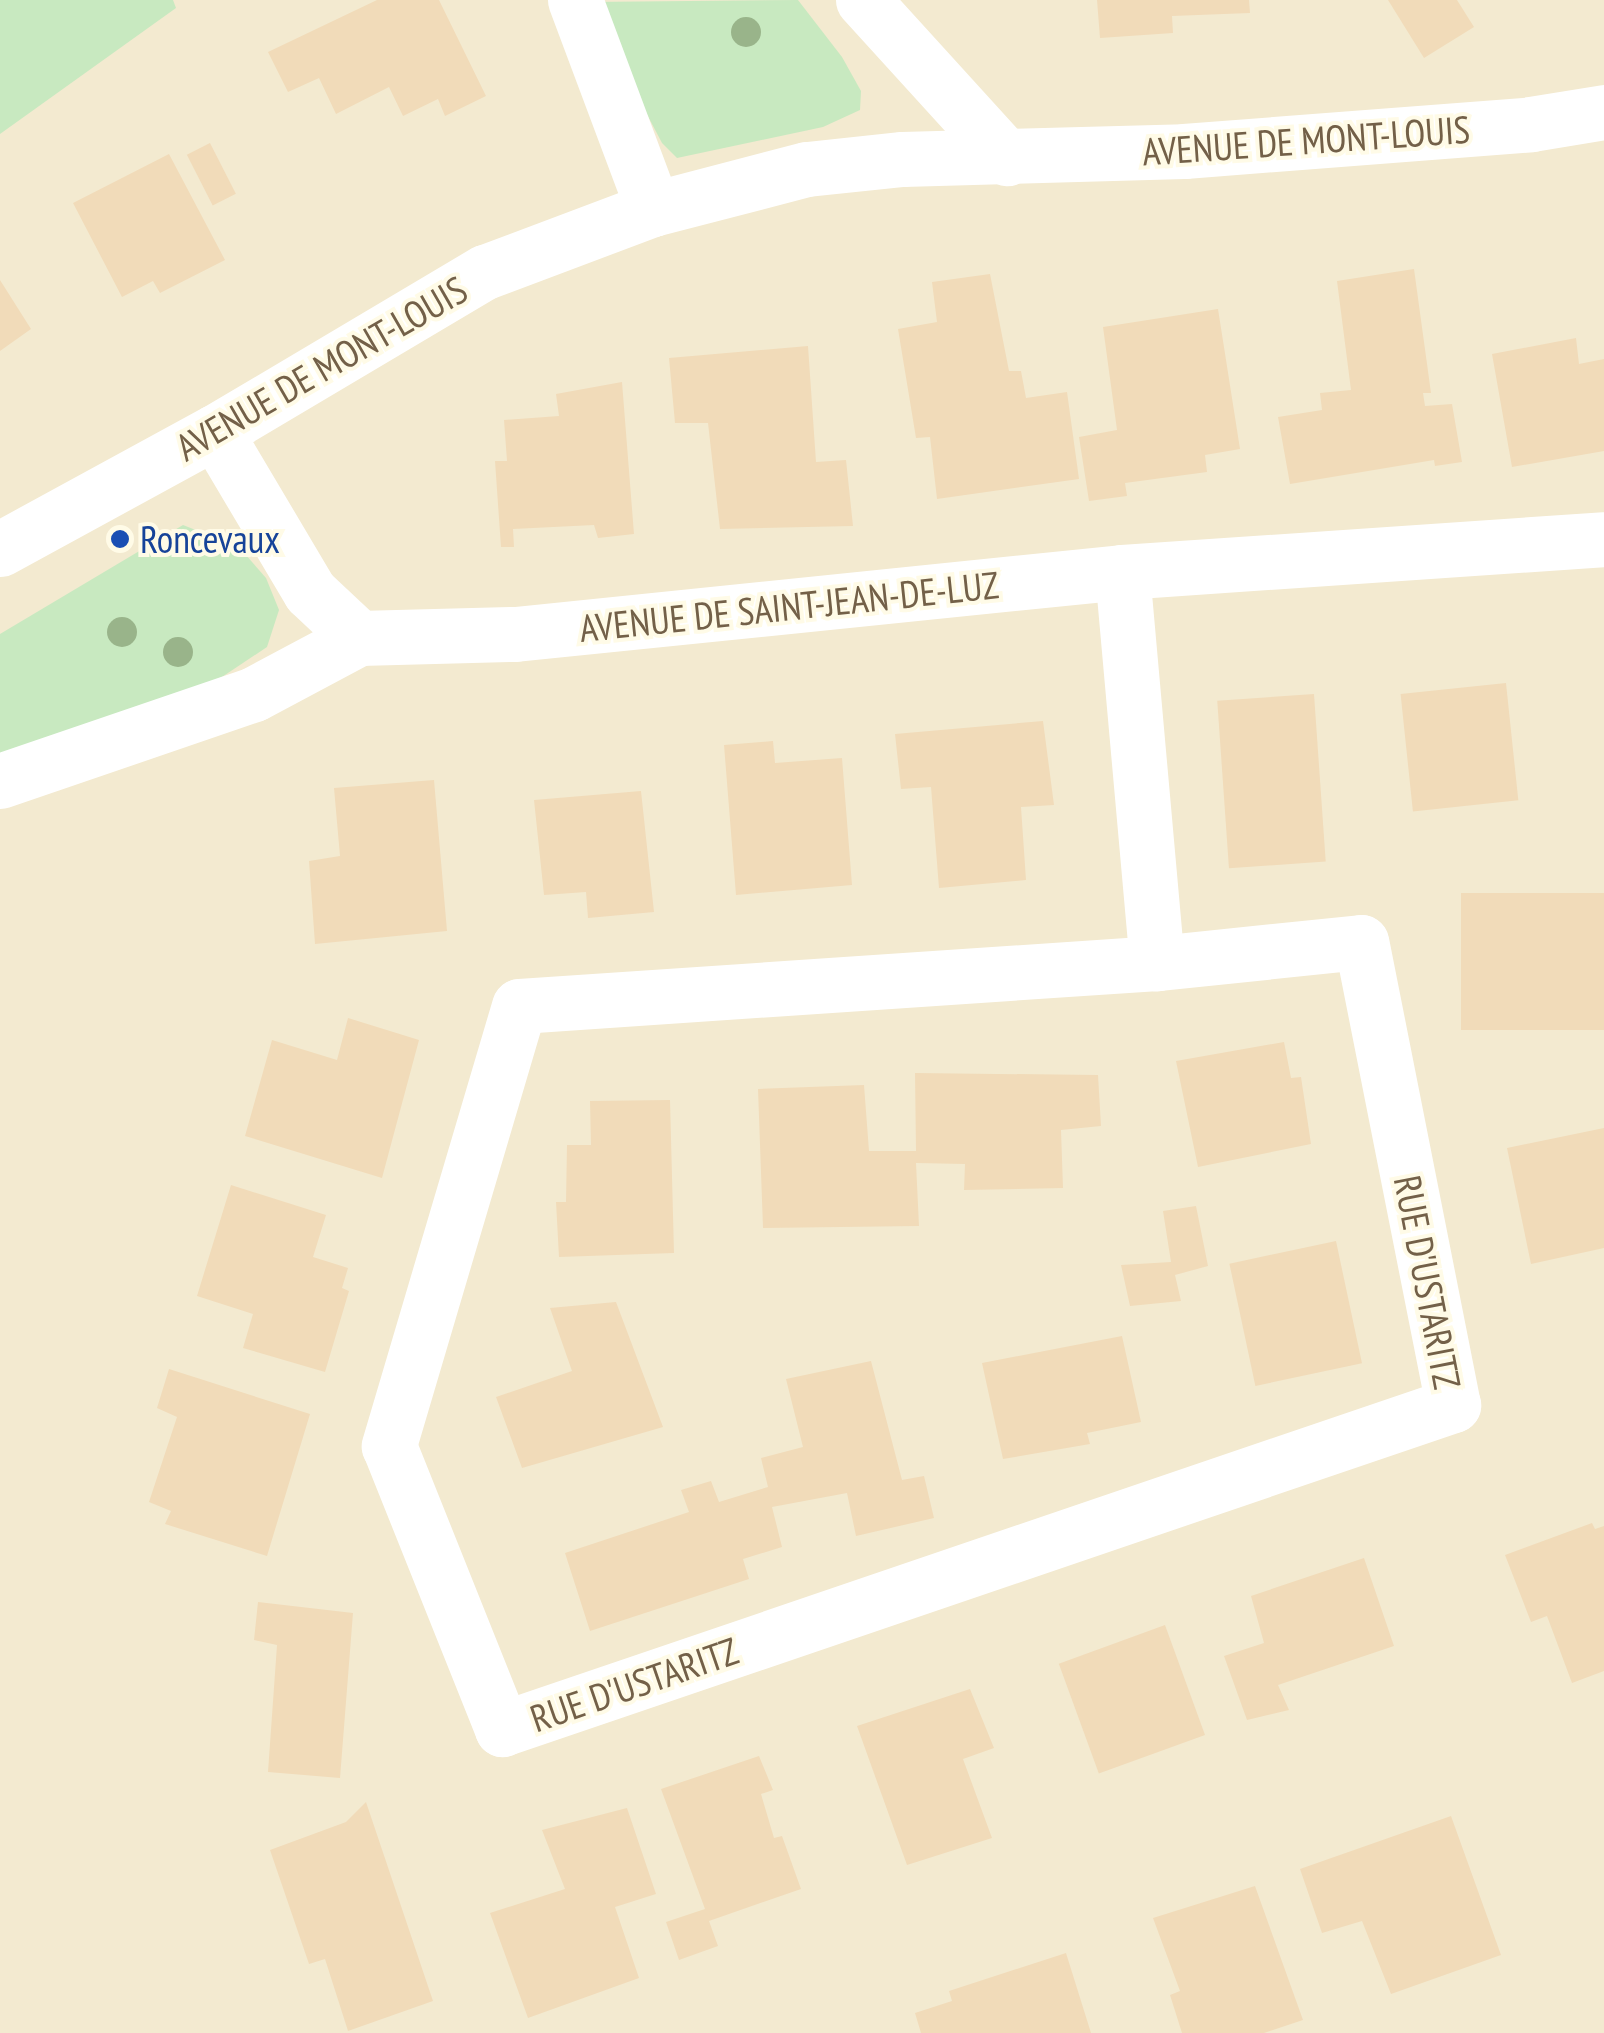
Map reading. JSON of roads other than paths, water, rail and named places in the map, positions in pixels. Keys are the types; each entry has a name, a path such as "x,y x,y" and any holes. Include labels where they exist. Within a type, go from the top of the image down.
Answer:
{"street":[{"path":"575,0 653,210"},
{"path":"863,0 1007,158"},
{"name":"AVENUE DE MONT-LOUIS","path":"0,549 215,432 485,272 653,210 807,169 1434,132 1604,112"},
{"path":"215,432 310,592 359,638"},
{"name":"AVENUE DE SAINT-JEAN-DE-LUZ","path":"0,781 254,694 359,638 515,634 1122,572 1604,539"},
{"path":"1122,572 1158,963"},
{"name":"RUE D'USTARITZ","path":"1361,942 1453,1405 502,1729 389,1446 519,1006 1158,963 1361,942"}],"place":[{"name":"Roncevaux","path":"120,539"}]}
